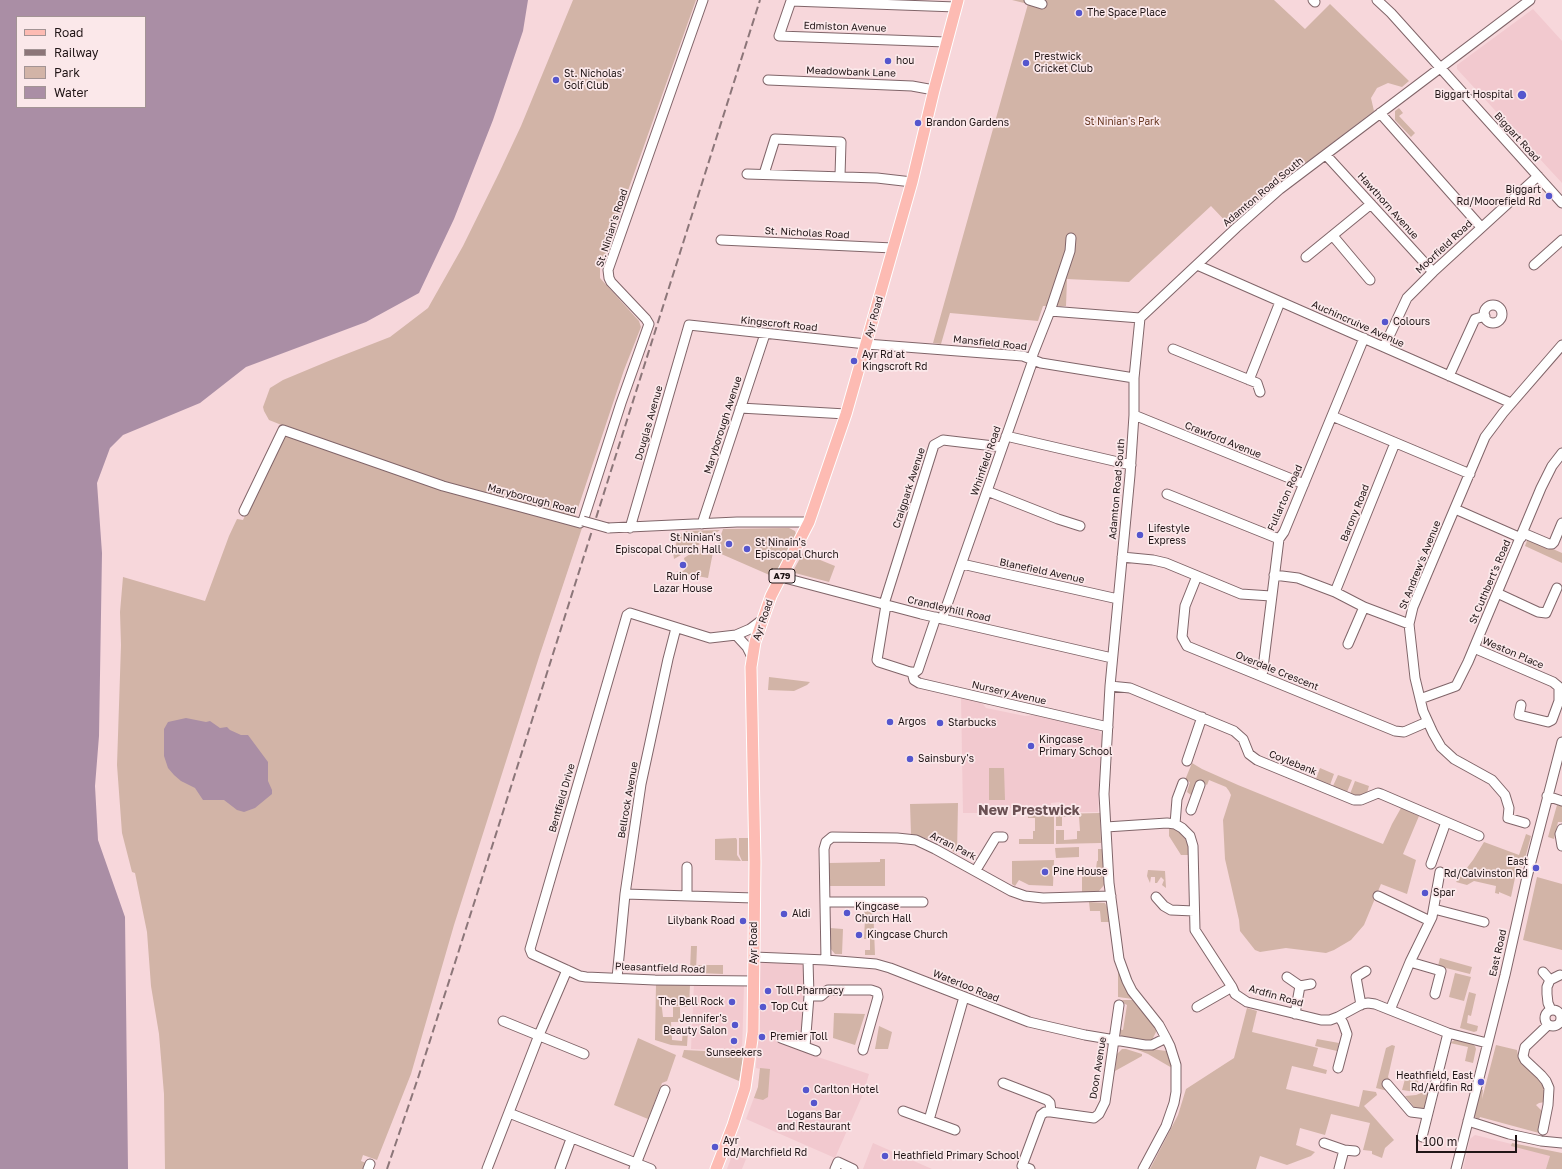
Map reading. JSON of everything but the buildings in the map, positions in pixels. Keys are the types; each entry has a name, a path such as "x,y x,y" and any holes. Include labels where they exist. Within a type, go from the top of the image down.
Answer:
{"main road":[{"name":"Ayr Road","path":"716,1169 745,1088 753,1032 754,898 752,657 762,620 781,577 809,522 846,414 912,182 946,42 957,4"}],"street":[{"name":"St. Ninian's Road","path":"583,521 621,403 649,324 611,282 608,270 703,0"},
{"path":"1029,0 1042,4"},
{"name":"Biggart Road","path":"1378,0 1562,203"},
{"name":"Edmiston Avenue","path":"946,42 779,36 791,1 957,4"},
{"name":"Adamton Road South","path":"1143,1169 1166,1126 1174,1103 1176,1065 1170,1046 1159,1025 1132,991 1118,959 1111,896 1104,794 1112,658 1130,465 1134,416 1134,378 1140,318 1280,189 1526,1"},
{"name":"Meadowbank Lane","path":"768,80 912,86 934,90"},
{"path":"1380,113 1481,227"},
{"path":"764,174 775,139 841,142 840,176"},
{"name":"Hawthorn Avenue","path":"1326,154 1433,272"},
{"path":"747,174 840,176 912,182"},
{"name":"Moorfield Road","path":"1384,347 1407,298 1481,227 1538,176"},
{"path":"1306,257 1371,204"},
{"path":"1333,236 1370,280"},
{"name":"Whinfield Road","path":"912,672 916,672 918,670 962,564 1050,311 1070,251 1071,238"},
{"name":"St. Nicholas Road","path":"721,240 893,248"},
{"path":"1534,265 1562,240"},
{"name":"Auchincruive Avenue","path":"1197,265 1511,403"},
{"path":"1249,380 1280,302"},
{"path":"1050,311 1140,318"},
{"path":"1449,376 1475,319 1485,316"},
{"name":"Kingscroft Road","path":"689,325 866,344"},
{"name":"Douglas Avenue","path":"630,528 689,325"},
{"name":"Maryborough Avenue","path":"702,524 765,334"},
{"name":"Fullarton Road","path":"1262,676 1279,539 1284,532 1364,338"},
{"name":"Mansfield Road","path":"866,344 1024,356 1041,362 1134,378"},
{"name":"St Andrew's Avenue","path":"1525,823 1508,818 1509,808 1505,795 1492,780 1454,759 1441,746 1427,722 1415,678 1409,624 1413,607 1485,437 1511,403 1562,345"},
{"path":"1174,349 1257,383 1260,392"},
{"path":"740,408 846,414"},
{"name":"Crawford Avenue","path":"1134,416 1304,484"},
{"path":"1332,416 1470,474"},
{"name":"Maryborough Road","path":"244,511 283,430 443,486 580,523 583,521 608,528 809,522"},
{"path":"1006,436 1130,465"},
{"name":"Craigpark Avenue","path":"912,672 883,664 877,660 885,605 934,445 943,440 1002,447"},
{"name":"Barony Road","path":"1335,592 1395,443"},
{"name":"St Cuthbert's Road","path":"1420,699 1456,686 1474,648 1544,482 1562,452"},
{"path":"987,491 1058,519 1075,521"},
{"path":"1167,494 1279,539"},
{"path":"1455,509 1549,544 1554,542 1562,523"},
{"path":"1122,557 1153,560 1166,563 1241,594 1271,596"},
{"name":"Blanefield Avenue","path":"962,564 1118,599"},
{"path":"1274,575 1298,578 1335,592 1364,607 1409,624"},
{"name":"Overdale Crescent","path":"1197,576 1185,606 1182,637 1187,646 1395,731 1404,732 1427,722"},
{"name":"Crandleyhill Road","path":"781,577 885,605 1112,658"},
{"path":"1497,593 1538,612 1546,613 1557,588"},
{"path":"1348,644 1364,607"},
{"name":"Bentfield Drive","path":"567,970 532,954 530,949 627,615 630,613 676,628"},
{"path":"676,628 710,638 736,635 750,629 762,620"},
{"name":"Bellrock Avenue","path":"616,978 625,894 641,784 676,628"},
{"path":"736,635 752,657"},
{"name":"Weston Place","path":"1474,648 1541,676 1559,687 1559,701 1552,720 1548,722 1519,715 1521,705"},
{"name":"Nursery Avenue","path":"912,672 914,680 919,683 1108,727"},
{"name":"Coylebank","path":"1110,686 1130,688 1238,733 1244,739 1250,754 1257,760 1354,800 1361,800 1378,793 1479,836"},
{"path":"1187,761 1202,718"},
{"name":"East Road","path":"1456,1169 1505,975 1527,876 1562,742"},
{"path":"1106,827 1167,823 1176,824 1177,799 1183,783"},
{"path":"1191,810 1200,785"},
{"path":"1179,794 1195,800"},
{"path":"1547,796 1562,801"},
{"path":"1431,864 1446,822"},
{"name":"Ardfin Road","path":"1176,824 1187,832 1192,841 1195,930 1235,994 1247,1002 1321,1020 1330,1020 1339,1017 1361,1004"},
{"path":"1562,829 1560,834 1562,846"},
{"name":"Arran Park","path":"826,960 824,849 826,842 832,837 897,838 916,840 935,848 976,870 1011,891 1025,896 1043,898 1111,896"},
{"path":"976,870 996,837 1003,837"},
{"path":"687,867 687,896"},
{"path":"1390,1010 1410,962 1430,921 1434,909 1440,872"},
{"path":"625,894 754,898"},
{"path":"1394,904 1398,894"},
{"path":"1378,896 1430,921"},
{"path":"1156,897 1164,906 1171,910 1194,911"},
{"path":"826,902 923,902"},
{"path":"1434,909 1484,922"},
{"name":"Waterloo Road","path":"754,957 866,962 883,966 1029,1022 1115,1041 1152,1045 1166,1038"},
{"path":"805,1047 808,996 808,960"},
{"path":"1410,962 1441,971 1435,994"},
{"path":"487,1169 539,1036 567,970"},
{"name":"Pleasantfield Road","path":"567,970 586,977 655,980 754,981"},
{"path":"1366,971 1356,977 1361,1004 1368,1003 1448,1033 1487,1043"},
{"path":"1543,972 1550,980"},
{"path":"1551,1010 1544,1016 1545,1021 1548,1025 1555,1026 1561,1021 1559,1013 1551,1010 1548,1003 1547,987 1550,980 1560,975"},
{"path":"1287,977 1300,986 1311,984"},
{"path":"1295,1014 1300,986"},
{"path":"1197,1007 1232,987"},
{"path":"808,996 821,996 828,990 871,990 876,992 878,997 863,1050"},
{"path":"929,1120 964,997"},
{"name":"Doon Avenue","path":"1051,1112 1089,1118 1096,1117 1105,1102 1119,1005"},
{"path":"1338,1068 1346,1034 1343,1023 1339,1017"},
{"path":"503,1021 584,1054"},
{"path":"1543,1130 1543,1108 1549,1088 1546,1081 1534,1067 1525,1060 1524,1056 1525,1047 1548,1025"},
{"path":"1422,1138 1448,1033"},
{"path":"781,1038 816,1051"},
{"path":"1003,1083 1050,1103 1051,1112 1045,1112 1041,1115 1024,1168"},
{"path":"1388,1084 1411,1112 1427,1114"},
{"path":"635,1166 665,1090"},
{"path":"903,1111 955,1130"},
{"path":"509,1113 635,1166 651,1169"},
{"path":"1468,1121 1509,1134 1541,1141 1562,1143"},
{"path":"560,1169 571,1139"},
{"path":"1324,1143 1344,1150 1355,1151"},
{"path":"1339,1169 1344,1150"},
{"path":"835,1169 838,1162 853,1169"}],"shaded area":[{"name":"Biggart Hospital","path":"1533,9 1562,41 1562,183 1457,69 1457,65"},
{"name":"Kingcase Primary School","path":"961,697 982,703 986,708 1025,716 1034,715 1098,730 1102,735 1098,812 1060,812 1060,802 1051,803 1051,812 1022,812 1017,808 1009,808 1009,813 963,813"},
{"path":"760,960 807,962 807,1051 812,1055 869,1074 863,1094 835,1158 746,1119 758,1087 760,1069 756,1068"},
{"path":"694,983 744,985 742,1051 691,1049"},
{"path":"1475,1135 1552,1154 1547,1169 1463,1169 1470,1139"},
{"name":"Heathfield Primary School","path":"873,1143 932,1169 863,1169"},
{"path":"733,1153 746,1159 742,1169 727,1169"}],"green space":[{"path":"573,0 696,0 600,269 600,278 639,321 641,327 624,370 575,517 573,525 582,528 540,654 454,925 411,1074 377,1160 363,1155 361,1161 366,1163 364,1169 165,1169 164,1094 159,1034 151,986 147,932 135,873 132,872 122,833 117,765 121,645 120,612 123,577 205,601 229,536 237,519 243,520 284,426 269,420 264,411 263,407 270,388 283,380 390,337 428,308 463,246 499,173 521,126"},
{"name":"St Ninian's Park","path":"1012,0 1274,0 1305,29 1330,4 1409,81 1402,87 1388,83 1377,88 1371,98 1374,111 1273,188 1230,226 1211,206 1129,282 1067,279 1066,306 1043,306 1038,321 950,313 941,344 933,343 1028,4"},
{"path":"1399,108 1403,113 1399,116 1415,133 1411,137 1395,120 1395,111"},
{"path":"789,528 795,531 796,534 774,577 719,553 720,550 716,549 723,529"},
{"path":"720,530 703,542 683,531"},
{"path":"680,533 700,544 674,559 673,552"},
{"path":"1528,538 1562,553 1562,563 1525,546"},
{"path":"705,546 713,552 708,578 675,572 683,571 686,568 684,558 701,547 703,555 706,555"},
{"path":"803,553 835,566 829,582 795,573 793,571"},
{"path":"769,677 810,682 794,691 768,690"},
{"path":"1192,763 1238,785 1383,844 1401,808 1419,816 1403,854 1416,860 1407,894 1381,884 1364,925 1351,940 1326,953 1286,948 1260,952 1255,950 1240,931 1239,920 1225,859 1223,820 1231,795 1226,787 1209,780 1207,785 1199,781 1193,795 1187,792 1190,782 1185,780"},
{"path":"989,768 1004,768 1005,800 989,800"},
{"path":"1320,768 1334,774 1330,785 1316,779"},
{"path":"1338,775 1352,780 1347,792 1333,786"},
{"path":"1355,781 1369,786 1367,793 1357,797 1350,794"},
{"path":"958,803 957,854 938,842 911,834 910,804"},
{"path":"1557,805 1562,806 1562,822 1558,822 1554,839 1548,837"},
{"path":"1100,813 1101,843 1056,844 1056,830 1064,830 1064,840 1077,839 1077,831 1080,831 1079,816 1062,817 1062,826 1056,826 1056,814"},
{"path":"1028,815 1054,815 1054,844 1019,844 1019,839 1033,839 1033,831 1035,831 1035,818 1028,818"},
{"path":"1169,828 1173,828 1186,838 1188,844 1188,855 1181,855 1169,836"},
{"path":"1526,834 1531,836 1523,866 1515,878 1511,897 1499,892 1499,894 1495,893 1496,886 1474,881 1467,885 1456,882 1473,860 1484,842 1519,855"},
{"path":"736,838 737,855 741,861 715,860 715,839"},
{"path":"739,838 748,838 748,861 742,861 739,854"},
{"path":"1079,847 1079,857 1056,858 1055,848"},
{"path":"1098,849 1102,849 1105,884 1098,892 1082,892 1082,867 1085,867 1085,869 1096,869"},
{"path":"880,859 885,859 885,886 829,886 829,863 880,862"},
{"path":"1054,860 1053,886 1029,885 1019,880 1015,886 1012,884 1012,861"},
{"path":"1148,870 1165,871 1166,888 1162,885 1164,880 1161,877 1157,883 1155,883 1155,877 1151,877 1150,883 1147,876"},
{"path":"1537,877 1562,884 1562,950 1523,940"},
{"path":"1089,902 1105,903 1110,922 1101,922 1100,911 1090,911"},
{"path":"864,905 873,905 875,955 865,955 865,950 870,950 870,939 864,939"},
{"path":"830,928 843,929 842,954 835,954 830,948"},
{"path":"691,946 697,946 696,971 690,971"},
{"path":"1440,958 1472,967 1470,974 1438,966"},
{"path":"698,965 723,965 723,974 698,973"},
{"path":"1118,970 1124,984 1133,999 1118,997"},
{"path":"1455,973 1471,977 1464,1001 1449,997"},
{"path":"656,984 690,985 689,1007 675,1006 675,1001 661,1000 663,1017 673,1017 673,1007 680,1007 680,1022 671,1022 672,1040 682,1041 683,1031 688,1031 687,1046 671,1045 655,1040"},
{"path":"1469,992 1476,994 1471,1016 1468,1015 1467,1023 1478,1026 1477,1031 1474,1032 1460,1028"},
{"path":"1122,1000 1134,1000 1156,1028 1153,1038 1154,1040 1151,1042 1122,1037 1119,1033 1119,1029 1123,1030 1127,1005 1123,1003"},
{"path":"1247,1008 1257,1011 1252,1032 1318,1048 1313,1066 1327,1070 1326,1074 1292,1066 1286,1089 1359,1107 1363,1090 1376,1092 1377,1095 1364,1106 1394,1140 1385,1148 1382,1158 1372,1154 1372,1151 1363,1150 1370,1123 1331,1114 1325,1135 1300,1128 1296,1145 1315,1152 1311,1156 1287,1165 1260,1156 1256,1169 1150,1169 1178,1115 1186,1089 1234,1058"},
{"path":"834,1013 865,1014 855,1045 833,1038"},
{"path":"879,1026 892,1032 888,1049 875,1049"},
{"path":"638,1038 676,1055 667,1081 662,1083 648,1119 614,1105"},
{"path":"1317,1039 1339,1043 1337,1051 1315,1046"},
{"path":"1456,1039 1475,1046 1476,1049 1473,1063 1465,1061 1468,1047 1450,1043"},
{"path":"1392,1045 1395,1046 1388,1077 1390,1080 1386,1084 1388,1091 1376,1088 1386,1048"},
{"path":"1496,1045 1517,1050 1519,1059 1541,1077 1546,1089 1545,1102 1536,1105 1542,1111 1539,1133 1480,1117 1478,1119 1473,1115 1480,1089 1483,1090 1482,1099"},
{"path":"1130,1047 1166,1051 1169,1053 1172,1068 1148,1054"},
{"path":"1122,1049 1142,1054 1142,1056 1115,1071 1117,1054"},
{"path":"684,1050 744,1053 739,1081 682,1057"},
{"path":"760,1068 770,1069 768,1097 763,1100 754,1098 758,1087"},
{"path":"1412,1075 1419,1077 1416,1092 1402,1090 1405,1079"},
{"path":"1429,1090 1427,1110 1415,1108 1405,1096 1416,1095"},
{"path":"1512,1143 1562,1153 1562,1169 1546,1169 1550,1156 1511,1146"}],"water":[{"path":"0,0 528,0 523,31 493,120 454,219 419,293 366,322 246,367 200,403 123,435 110,448 97,483 102,553 99,736 95,786 98,840 125,917 128,1169 0,1169"},
{"path":"186,718 206,722 210,721 220,728 227,727 241,735 248,735 268,762 268,781 272,794 255,808 244,812 237,810 224,800 203,800 195,788 181,781 174,775 168,768 164,756 164,729 168,722"}],"railway":[{"path":"387,1169 477,894 760,0"}],"place":[{"name":"The Space Place","path":"1079,13"},
{"name":"hou","path":"888,61"},
{"name":"Prestwick Cricket Club","path":"1026,63"},
{"name":"St. Nicholas' Golf Club","path":"556,80"},
{"name":"Biggart Hospital","path":"1522,95"},
{"name":"Brandon Gardens","path":"918,123"},
{"name":"Biggart Rd/Moorefield Rd","path":"1549,196"},
{"name":"Colours","path":"1385,322"},
{"name":"Ayr Rd at Kingscroft Rd","path":"854,361"},
{"name":"Lifestyle Express","path":"1140,535"},
{"name":"St Ninian's Episcopal Church Hall","path":"729,544"},
{"name":"St Ninain's Episcopal Church","path":"747,549"},
{"name":"Ruin of Lazar House","path":"683,565"},
{"name":"Argos","path":"890,722"},
{"name":"Starbucks","path":"940,723"},
{"name":"Kingcase Primary School","path":"1031,746"},
{"name":"Sainsbury's","path":"910,759"},
{"name":"East Rd/Calvinston Rd","path":"1536,868"},
{"name":"Pine House","path":"1045,872"},
{"name":"Spar","path":"1425,893"},
{"name":"Kingcase Church Hall","path":"847,913"},
{"name":"Aldi","path":"784,914"},
{"name":"Lilybank Road","path":"743,921"},
{"name":"Kingcase Church","path":"859,935"},
{"name":"Toll Pharmacy","path":"768,991"},
{"name":"The Bell Rock","path":"732,1002"},
{"name":"Top Cut","path":"763,1007"},
{"name":"Jennifer's Beauty Salon","path":"735,1025"},
{"name":"Premier Toll","path":"762,1037"},
{"name":"Sunseekers","path":"734,1041"},
{"name":"Heathfield, East Rd/Ardfin Rd","path":"1481,1082"},
{"name":"Carlton Hotel","path":"806,1090"},
{"name":"Logans Bar and Restaurant","path":"814,1103"},
{"name":"Ayr Rd/Marchfield Rd","path":"715,1147"},
{"name":"Heathfield Primary School","path":"885,1156"}],"district":[{"name":"New Prestwick","path":"1029,811"}]}
